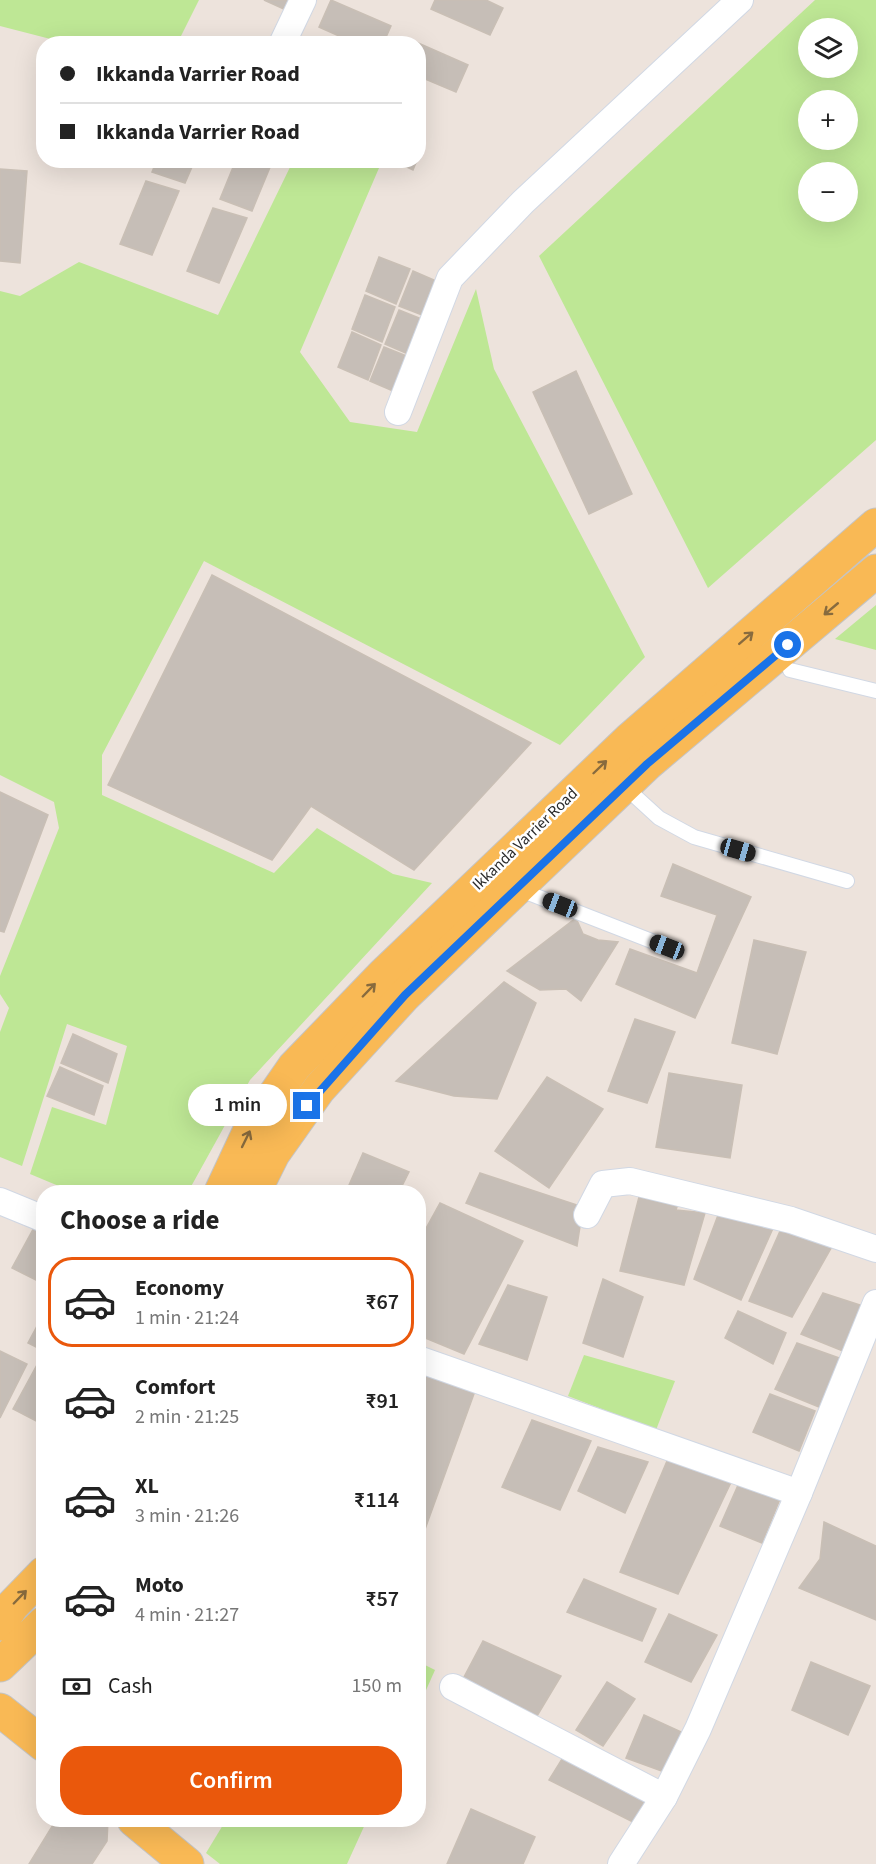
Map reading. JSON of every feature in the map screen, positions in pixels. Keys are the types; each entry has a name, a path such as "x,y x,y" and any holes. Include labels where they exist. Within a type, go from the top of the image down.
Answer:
{"main road":[{"name":"Ikkanda Varrier Road","path":"224,1185 249,1132 294,1066 383,975 630,739 876,525"},
{"name":"Ikkanda Varrier Road","path":"258,1185 273,1154 319,1089 405,995 624,786 876,571"},
{"path":"0,1624 12,1606 36,1581"},
{"path":"0,1665 36,1631"},
{"path":"0,1710 36,1739"},
{"path":"142,1827 187,1864"}],"street":[{"path":"286,36 303,0"},
{"path":"398,412 450,278 523,202 731,2"},
{"path":"587,1215 603,1184 630,1181 791,1220 876,1249"},
{"path":"0,1201 36,1216"},
{"path":"621,1864 664,1797 698,1729 799,1493 876,1303"},
{"path":"426,1362 799,1493"},
{"path":"453,1687 664,1797"}],"lane":[{"path":"790,670 876,691"},
{"path":"624,786 659,818 694,837 847,881"},
{"path":"517,889 667,947"}],"green space":[{"path":"0,0 199,0 181,36 39,36 0,26"},
{"path":"815,0 876,0 876,440 708,588 539,256"},
{"path":"290,168 379,168 300,352 350,422 417,432 476,289 494,369 645,657 560,745 204,561 102,755 102,795 274,873 317,828 393,874 432,883 250,1080 192,1185 56,1185 30,1174 52,1107 106,1125 127,1046 67,1024 22,1166 0,1157 0,1032 9,1008 0,994 0,976 59,828 54,802 0,775 0,291 20,296 79,262 218,315"},
{"path":"876,605 876,650 835,639"},
{"path":"584,1355 675,1381 656,1430 568,1396"},
{"path":"426,1666 435,1670 426,1690"},
{"path":"222,1827 364,1827 347,1864 220,1864 206,1853"}],"building":[{"path":"264,0 291,0 286,10"},
{"path":"331,0 391,26 387,36 339,36 319,27"},
{"path":"435,0 486,0 503,8 490,35 431,9"},
{"path":"426,46 468,65 456,92 426,79"},
{"path":"154,168 192,168 185,183 152,172"},
{"path":"233,168 270,168 252,211 220,199"},
{"path":"0,169 27,171 20,263 0,261"},
{"path":"146,181 179,191 152,255 120,244"},
{"path":"213,208 247,218 219,283 187,271"},
{"path":"379,257 410,269 396,304 366,291"},
{"path":"413,271 443,284 430,318 399,306"},
{"path":"365,295 395,307 382,342 352,329"},
{"path":"399,310 429,322 415,357 385,344"},
{"path":"352,332 381,345 368,380 338,367"},
{"path":"384,347 414,359 400,394 370,381"},
{"path":"576,371 632,494 589,514 533,392"},
{"path":"212,575 531,743 414,870 311,806 272,860 108,785"},
{"path":"0,792 48,815 4,932 0,931"},
{"path":"673,864 751,897 695,1018 616,984 630,949 697,973 717,915 661,896"},
{"path":"576,918 583,934 598,940 618,942 581,1001 566,989 540,990 507,971"},
{"path":"754,940 806,952 777,1054 732,1043"},
{"path":"504,982 536,1003 497,1099 454,1096 396,1081"},
{"path":"635,1019 675,1032 647,1103 608,1091"},
{"path":"73,1034 117,1054 108,1083 61,1063"},
{"path":"60,1067 103,1086 94,1115 47,1096"},
{"path":"669,1073 742,1085 730,1158 656,1147"},
{"path":"547,1077 603,1109 549,1188 495,1151"},
{"path":"363,1153 409,1172 402,1185 349,1185"},
{"path":"480,1173 583,1207 577,1246 466,1203"},
{"path":"640,1193 679,1200 676,1210 705,1213 684,1285 620,1271"},
{"path":"440,1203 523,1241 464,1354 426,1338 426,1228"},
{"path":"720,1210 774,1226 741,1300 694,1279"},
{"path":"36,1224 36,1280 12,1268"},
{"path":"781,1229 834,1243 792,1317 749,1301"},
{"path":"603,1279 643,1297 623,1357 583,1343"},
{"path":"508,1285 547,1297 527,1360 479,1344"},
{"path":"823,1293 866,1307 843,1351 801,1334"},
{"path":"738,1311 786,1333 773,1364 725,1338"},
{"path":"36,1328 36,1347 28,1343"},
{"path":"797,1343 842,1359 819,1407 775,1389"},
{"path":"0,1351 27,1364 0,1418"},
{"path":"36,1367 36,1421 13,1409"},
{"path":"426,1375 475,1391 426,1526"},
{"path":"770,1394 815,1411 799,1451 753,1432"},
{"path":"532,1420 591,1441 560,1510 502,1487"},
{"path":"598,1447 648,1462 625,1513 578,1491"},
{"path":"670,1454 734,1476 678,1594 620,1572"},
{"path":"739,1483 780,1499 762,1543 720,1526"},
{"path":"824,1522 876,1546 876,1620 799,1588 820,1559"},
{"path":"584,1579 656,1609 642,1641 567,1612"},
{"path":"669,1614 717,1635 691,1682 645,1662"},
{"path":"483,1641 561,1676 537,1716 463,1679"},
{"path":"811,1662 870,1686 848,1735 792,1710"},
{"path":"607,1682 635,1699 603,1746 576,1730"},
{"path":"644,1715 688,1735 670,1774 626,1758"},
{"path":"567,1751 653,1792 635,1823 549,1780"},
{"path":"471,1809 535,1837 523,1864 447,1864"},
{"path":"52,1827 108,1827 107,1841 92,1864 29,1864"}],"route":[{"path":"307,1106 319,1089 405,995 647,764 788,645"}]}
